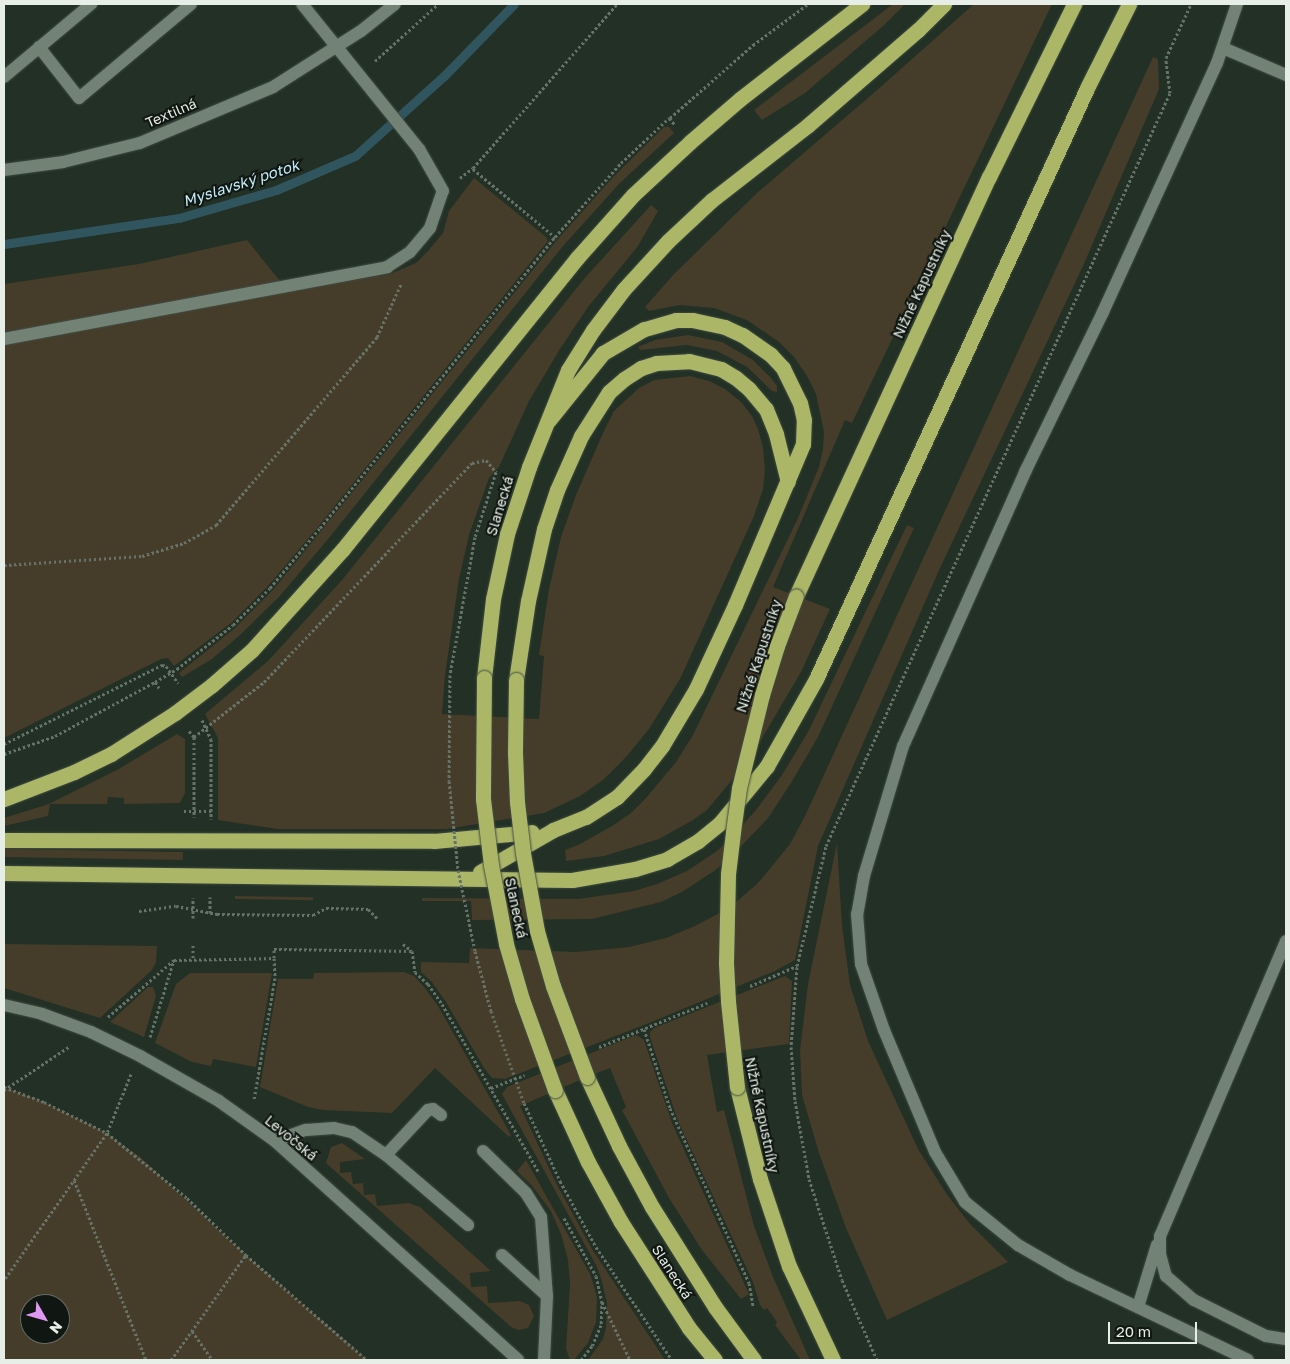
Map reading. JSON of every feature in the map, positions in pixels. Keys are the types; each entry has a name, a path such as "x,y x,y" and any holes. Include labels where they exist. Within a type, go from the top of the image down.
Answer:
{"highway":[{"path":"4,799 74,772 111,754 175,713 212,685 252,650 342,549 577,258 633,196 690,142 740,99 862,4"},
{"path":"549,420 568,370 593,330 624,289 668,241 712,200 814,120 918,30 944,4"},
{"name":"Nižné Kapustníky","path":"833,1360 782,1247 760,1180 737,1087 731,1045 727,973 730,857 739,788 749,742 774,654 796,596 989,177 1074,4"},
{"path":"4,873 572,880 635,869 667,859 698,841 720,823 767,766 816,679 1088,86 1128,4"},
{"path":"468,879 553,830 586,817 617,797 644,769 662,746 696,690 803,444 804,420 794,387 783,368 757,345 734,331 709,323 676,320 644,329 602,353 549,420"},
{"path":"754,1360 710,1300 652,1207 619,1146 586,1077 553,986 537,931 523,853 517,802 515,754 516,680 528,601 544,529 557,490 581,436 609,392 624,379 641,368 672,361 704,363 736,378 749,389 766,409 776,434 788,482"},
{"name":"Slanecká","path":"549,420 529,467 507,534 493,599 484,678 483,799 491,865 506,944 522,999 555,1090 588,1162 621,1222 689,1328 715,1360"},
{"path":"4,840 434,841 553,830"}],"street":[{"path":"4,77 91,4"},
{"path":"39,47 79,98 191,4"},
{"path":"4,339 388,267 410,252 430,228 443,191 419,149 302,4"},
{"name":"Textilná","path":"4,170 63,162 140,143 273,86 361,31 395,4"},
{"path":"1237,4 1223,48 1103,312 1026,470 903,746 864,876 857,914 861,964 884,1030 935,1152 965,1202 1018,1245 1070,1275 1248,1360"},
{"path":"1223,48 1286,76"},
{"path":"1138,1307 1160,1236 1286,941"},
{"name":"Levočská","path":"4,1005 42,1014 91,1032 219,1101 249,1124 275,1140 518,1360"},
{"path":"386,1155 428,1110 433,1109 441,1115"},
{"path":"275,1140 306,1130 334,1128 352,1132 386,1155 468,1225"},
{"path":"483,1151 526,1193 541,1217 547,1296 544,1360"},
{"path":"1160,1236 1160,1254 1166,1276 1194,1300 1266,1336 1286,1339"},
{"path":"502,1255 547,1296"}],"path":[{"path":"359,76 438,4"},
{"path":"443,191 473,168 617,4"},
{"path":"4,754 55,736 171,673 233,625 270,588 555,237 622,163 670,118 754,45 808,4"},
{"path":"877,1360 842,1280 809,1179 795,1101 791,1047 794,988 798,966 826,846 1170,93 1166,58 1191,4"},
{"path":"670,118 690,142"},
{"path":"473,168 555,237"},
{"path":"4,564 142,556 184,543 216,525 377,337 399,291 410,252"},
{"path":"194,736 207,728 264,682 296,651 472,464 486,460 496,472 475,537 450,675"},
{"path":"4,744 162,665 166,666 176,680"},
{"path":"155,682 159,688"},
{"path":"200,718 207,728 211,739 211,820"},
{"path":"185,728 194,736 194,818"},
{"path":"184,811 211,811"},
{"path":"193,896 193,918"},
{"path":"210,896 210,913"},
{"path":"138,911 176,906 210,913 313,915 326,908 368,909 377,918"},
{"path":"404,944 412,951 415,972 428,984 442,1004 491,1088 527,1074"},
{"path":"193,945 193,960"},
{"path":"249,1124 275,978 274,949 412,951"},
{"path":"174,960 274,958"},
{"path":"741,989 798,966"},
{"path":"590,1050 715,1000"},
{"path":"644,1029 670,1108 749,1283 753,1306"},
{"path":"4,1087 44,1102 107,1133 180,1192 246,1255 368,1360"},
{"path":"524,1103 560,1181 596,1247 672,1360"},
{"path":"4,1280 107,1133"},
{"path":"74,1180 146,1360"},
{"path":"171,1360 246,1255"},
{"path":"602,1301 630,1360"},
{"path":"192,1331 212,1360"}],"shaded area":[{"path":"893,4 905,4 883,26 805,93 762,120 754,110"},
{"path":"974,4 1052,4 852,423 845,420 773,587 830,609 801,672 751,757 707,810 659,839 604,856 566,861 565,850 612,826 631,813 676,762 693,735 798,518 819,467 823,449 824,432 816,394 794,357 779,342 747,320 714,308 680,305 649,311 645,307 674,274 757,193"},
{"path":"1153,57 1158,59 1159,89 1083,266 940,568 818,846 795,960 775,971 644,1025 505,1079 492,1078 484,1068 446,1002 431,981 421,972 421,962 469,963 470,948 576,952 629,947 666,938 695,926 729,908 758,883 790,844 806,814"},
{"path":"664,127 669,127 674,133 620,183 563,246 329,538 279,597 212,659 182,677 179,673 235,628 273,590 557,240 614,176"},
{"path":"474,178 546,237 548,241 318,527 268,586 231,623 174,666 168,658 161,659 4,738 4,284 139,264 247,240 288,291 390,274 416,263 428,251 443,233 449,211"},
{"path":"651,205 658,211 638,246 588,307 560,349 529,401 499,467 489,478 469,535 459,579 445,675 442,714 539,719 544,656 539,655 549,589 561,537 576,495 603,433 614,411 639,388 654,380 690,376 709,381 725,389 741,402 752,416 763,447 765,470 763,489 754,516 680,679 649,729 627,756 603,780 580,796 544,813 447,829 278,829 218,820 218,738 205,714 268,661 342,580 584,279"},
{"path":"688,335 722,342 753,360 777,386 777,392 772,391 747,367 717,351 687,345 640,350 638,347 655,340"},
{"path":"907,525 914,528 818,737 768,818 731,857 714,871 682,892 661,902 592,919 472,920 471,901 422,901 422,898 578,899 634,891 657,884 687,871 717,851 756,810 782,775 808,732"},
{"path":"177,734 185,739 185,793 180,803 124,804 124,798 108,797 107,804 50,804 48,816 4,826 4,818 49,804 117,770"},
{"path":"837,843 842,926 850,985 868,1041 918,1149 948,1196 970,1224 1008,1262 887,1320 846,1228 819,1153 802,1095 800,1050 808,984"},
{"path":"4,849 183,852 183,860 4,857"},
{"path":"235,896 313,897 313,900 235,899"},
{"path":"4,944 157,946 156,962 152,970 100,1018 4,988"},
{"path":"404,972 414,976 438,1006 511,1135 509,1137 435,1068 392,1113 323,1110 308,1107 260,1087 278,979 313,979 314,973"},
{"path":"190,973 272,973 256,1067 213,1059 211,1066 192,1062 155,1043 176,984"},
{"path":"785,976 792,981 789,1044 707,1055 717,1112 724,1110 754,1226 773,1277 810,1360 801,1360 775,1325 777,1322 767,1308 764,1310 760,1305 753,1282 678,1121 650,1037 650,1032 654,1028"},
{"path":"148,987 153,987 156,996 144,1037 110,1022"},
{"path":"636,1035 644,1040 672,1123 749,1294 741,1299 702,1250 669,1198 622,1110 626,1107 610,1068 587,1077 520,1106 556,1183 592,1249 665,1360 588,1360 603,1339 606,1328 607,1303 601,1278 596,1265 502,1094 507,1087"},
{"path":"8,1088 44,1102 107,1133 140,1157 246,1255 368,1360 4,1360 4,1090"},
{"path":"342,1143 365,1159 340,1162 340,1173 351,1172 353,1184 363,1183 364,1195 375,1194 377,1206 409,1203 420,1207 491,1271 470,1273 471,1287 487,1286 488,1303 520,1301 529,1305 534,1316 528,1328 518,1330 511,1327 326,1163 331,1147"},
{"path":"526,1160 590,1274 597,1298 596,1322 588,1343 574,1360 570,1360 566,1349 570,1284 568,1260 561,1234 551,1211 532,1186 517,1171"}],"waterway":[{"name":"Myslavský potok","path":"4,244 179,218 276,190 355,156 444,76 514,4"}]}
